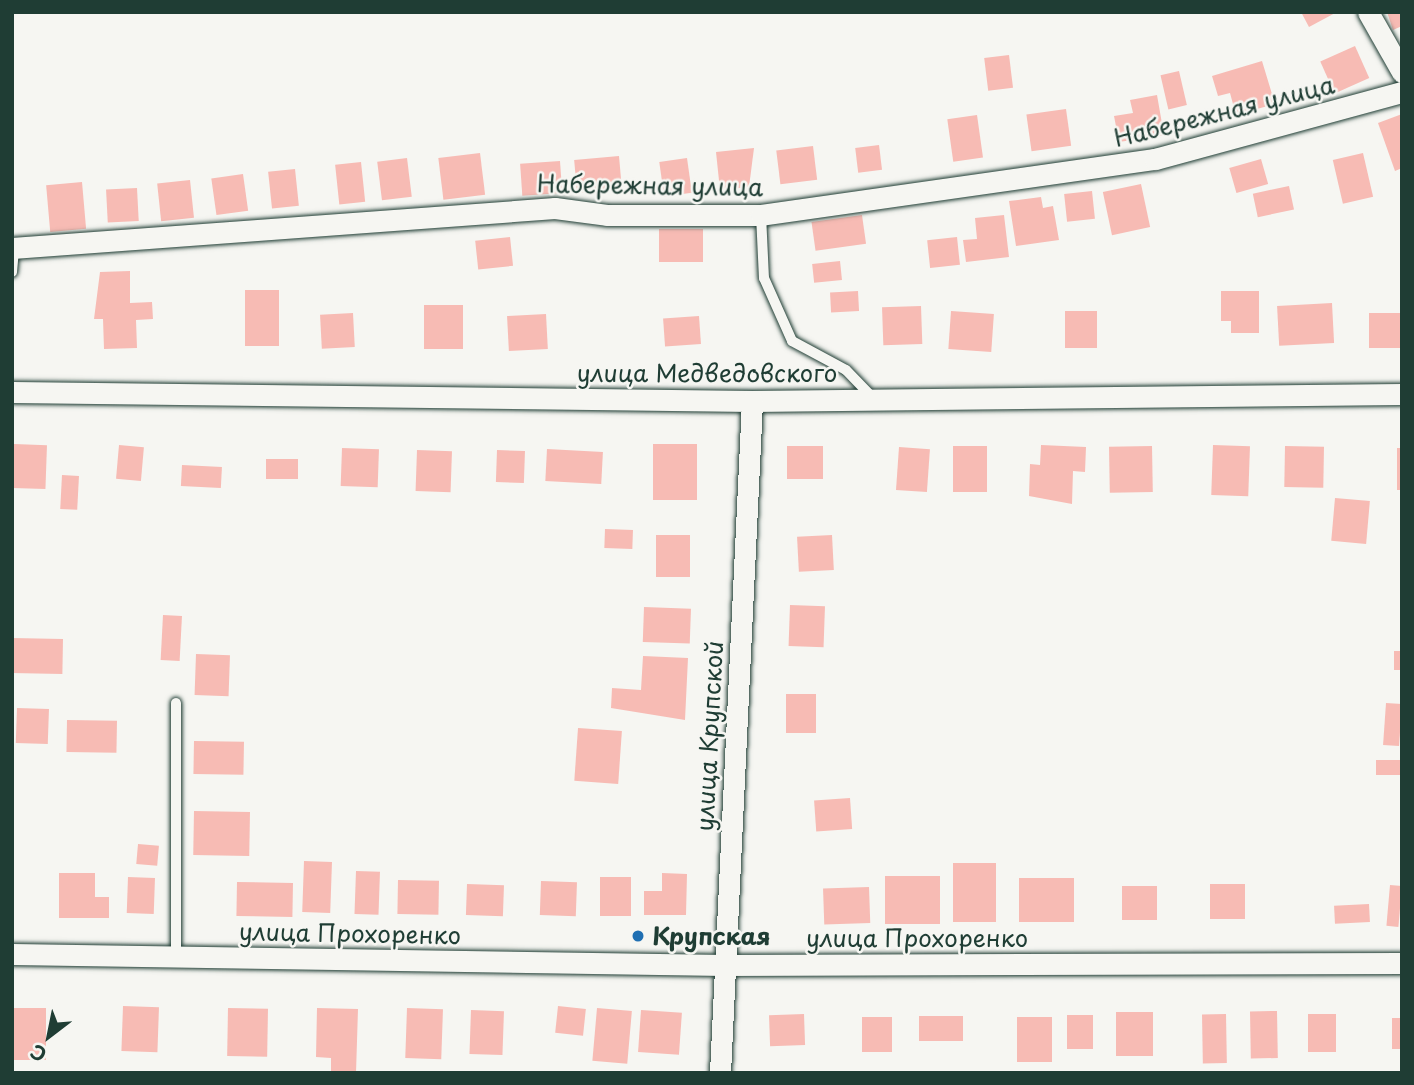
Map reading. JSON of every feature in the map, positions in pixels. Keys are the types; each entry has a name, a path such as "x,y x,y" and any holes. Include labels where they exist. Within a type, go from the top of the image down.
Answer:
{"street":[{"path":"1368,12 1402,72"},
{"name":"Набережная улица","path":"13,248 555,208 607,215 761,215 1155,159 1402,92"},
{"name":"улица Медведовского","path":"12,391 752,401 1402,394"},
{"name":"улица Крупской","path":"720,1073 752,401"},
{"name":"улица Прохоренко","path":"12,954 724,965 1402,964"}],"lane":[{"path":"761,215 764,278 792,341 846,370 875,400"},
{"path":"12,272 13,248"},
{"path":"176,704 176,956"}],"building":[{"path":"1301,12 1337,12 1309,27"},
{"path":"1387,12 1402,12 1402,26 1393,30"},
{"path":"1355,46 1369,78 1335,93 1320,61"},
{"path":"1009,55 1013,88 988,91 984,58"},
{"path":"1262,61 1275,104 1236,115 1230,93 1218,96 1212,76"},
{"path":"1179,71 1187,105 1168,109 1160,75"},
{"path":"1157,95 1164,135 1119,142 1114,116 1133,113 1130,100"},
{"path":"1066,109 1071,146 1032,151 1026,115"},
{"path":"1402,114 1402,168 1395,171 1378,123"},
{"path":"977,115 983,158 953,162 947,119"},
{"path":"879,145 882,170 858,173 855,148"},
{"path":"813,146 817,180 780,184 776,151"},
{"path":"754,148 749,187 720,190 716,152"},
{"path":"480,153 485,195 443,200 438,158"},
{"path":"1363,153 1373,197 1343,204 1333,160"},
{"path":"619,156 622,189 577,193 574,160"},
{"path":"407,158 412,197 382,200 377,162"},
{"path":"687,158 692,193 664,197 659,162"},
{"path":"1261,159 1268,184 1236,193 1229,168"},
{"path":"560,161 562,193 522,196 520,164"},
{"path":"361,162 365,202 339,204 335,165"},
{"path":"295,169 299,206 272,209 268,172"},
{"path":"243,174 248,211 216,215 211,178"},
{"path":"190,180 194,218 161,221 157,183"},
{"path":"82,182 86,229 50,232 46,185"},
{"path":"1141,184 1150,227 1112,235 1103,192"},
{"path":"1289,186 1294,209 1258,217 1253,194"},
{"path":"137,188 139,221 108,223 106,190"},
{"path":"1092,191 1095,219 1067,222 1064,194"},
{"path":"1041,197 1043,208 1053,206 1059,240 1016,246 1009,201"},
{"path":"862,215 866,244 816,251 811,222"},
{"path":"1004,215 1009,257 966,262 963,240 977,239 975,218"},
{"path":"659,229 703,229 703,262 659,262"},
{"path":"510,237 513,266 478,269 475,241"},
{"path":"957,237 960,265 930,268 927,240"},
{"path":"840,261 842,280 814,283 812,264"},
{"path":"130,271 130,303 152,302 153,319 136,320 137,348 104,349 103,319 94,319 100,272"},
{"path":"245,290 279,290 279,346 245,346"},
{"path":"858,291 859,311 831,312 830,292"},
{"path":"1221,291 1259,291 1259,333 1231,333 1231,321 1221,321"},
{"path":"1332,303 1334,343 1279,346 1277,306"},
{"path":"424,305 463,305 463,349 424,349"},
{"path":"921,306 922,344 883,345 882,307"},
{"path":"951,311 994,314 991,352 948,349"},
{"path":"1065,311 1097,311 1097,348 1065,348"},
{"path":"353,313 355,347 322,349 320,315"},
{"path":"1369,313 1402,313 1402,348 1369,348"},
{"path":"546,314 548,349 509,351 507,316"},
{"path":"699,316 701,344 665,346 663,319"},
{"path":"14,444 47,445 45,489 12,488"},
{"path":"653,444 697,444 697,500 653,500"},
{"path":"119,445 144,447 141,481 116,479"},
{"path":"1041,445 1086,447 1085,472 1073,471 1072,504 1029,496 1030,464 1040,465"},
{"path":"1213,445 1250,446 1248,496 1211,495"},
{"path":"787,446 823,446 823,479 787,479"},
{"path":"953,446 987,446 987,492 953,492"},
{"path":"1152,446 1153,492 1110,493 1109,447"},
{"path":"1285,446 1324,447 1323,488 1284,487"},
{"path":"899,447 930,449 927,492 896,490"},
{"path":"342,448 379,449 378,487 341,486"},
{"path":"1397,448 1402,448 1402,490 1397,490"},
{"path":"547,449 603,452 601,484 545,481"},
{"path":"417,450 452,451 451,492 416,491"},
{"path":"497,450 525,451 524,483 496,482"},
{"path":"266,459 298,459 298,479 266,479"},
{"path":"182,465 222,467 221,488 181,486"},
{"path":"62,475 79,476 77,510 60,509"},
{"path":"1335,498 1370,501 1366,544 1331,541"},
{"path":"605,529 633,530 632,549 604,548"},
{"path":"656,535 690,535 690,577 656,577"},
{"path":"832,535 834,570 799,572 797,537"},
{"path":"790,605 825,606 824,647 789,646"},
{"path":"644,607 691,609 690,644 643,642"},
{"path":"163,615 182,616 180,661 161,660"},
{"path":"12,638 63,639 62,674 12,673"},
{"path":"1394,651 1402,651 1402,670 1394,670"},
{"path":"196,654 230,655 229,696 195,695"},
{"path":"643,656 688,658 685,720 611,708 612,688 641,690"},
{"path":"786,694 816,694 816,733 786,733"},
{"path":"1386,703 1402,704 1399,746 1383,745"},
{"path":"17,708 49,709 48,744 16,743"},
{"path":"67,720 117,721 116,753 66,752"},
{"path":"578,728 622,731 618,784 574,781"},
{"path":"194,741 244,742 243,775 193,774"},
{"path":"1376,760 1402,760 1402,775 1376,775"},
{"path":"850,798 852,829 816,831 814,801"},
{"path":"194,811 250,812 249,856 193,855"},
{"path":"138,844 159,846 157,866 136,864"},
{"path":"304,861 332,862 330,913 302,912"},
{"path":"953,863 996,863 996,922 953,922"},
{"path":"356,871 380,872 378,915 354,914"},
{"path":"59,873 95,873 95,897 109,897 109,918 59,918"},
{"path":"662,873 687,874 686,915 644,915 644,891 662,891"},
{"path":"885,876 940,876 940,924 885,924"},
{"path":"128,877 155,878 154,914 127,913"},
{"path":"600,877 631,877 631,916 600,916"},
{"path":"1019,878 1074,878 1074,922 1019,922"},
{"path":"398,880 439,881 438,915 397,914"},
{"path":"541,881 577,882 576,916 540,915"},
{"path":"237,882 293,883 292,917 236,916"},
{"path":"467,884 504,885 503,916 466,915"},
{"path":"1210,884 1245,884 1245,919 1210,919"},
{"path":"1390,885 1402,886 1398,927 1386,926"},
{"path":"1122,886 1157,886 1157,920 1122,920"},
{"path":"869,887 870,923 824,925 823,889"},
{"path":"1369,904 1370,922 1335,924 1334,906"},
{"path":"123,1006 159,1007 157,1052 121,1051"},
{"path":"558,1006 586,1009 583,1036 555,1033"},
{"path":"12,1008 46,1008 46,1060 12,1060"},
{"path":"228,1008 268,1009 267,1057 227,1056"},
{"path":"317,1008 358,1009 356,1073 331,1073 331,1058 316,1057"},
{"path":"407,1008 443,1009 441,1059 405,1058"},
{"path":"597,1008 632,1011 627,1064 592,1061"},
{"path":"471,1010 504,1011 502,1055 469,1054"},
{"path":"641,1010 682,1013 679,1055 638,1052"},
{"path":"1250,1011 1277,1011 1278,1058 1251,1058"},
{"path":"1116,1012 1153,1012 1153,1056 1116,1056"},
{"path":"804,1014 805,1045 770,1046 769,1015"},
{"path":"1202,1014 1226,1014 1227,1063 1203,1063"},
{"path":"1308,1014 1336,1014 1336,1052 1308,1052"},
{"path":"1067,1015 1093,1015 1093,1049 1067,1049"},
{"path":"919,1016 963,1016 963,1041 919,1041"},
{"path":"862,1017 892,1017 892,1052 862,1052"},
{"path":"1017,1017 1052,1017 1052,1062 1017,1062"},
{"path":"1392,1018 1402,1018 1402,1049 1392,1049"}],"place":[{"name":"Крупская","path":"638,936"}]}
